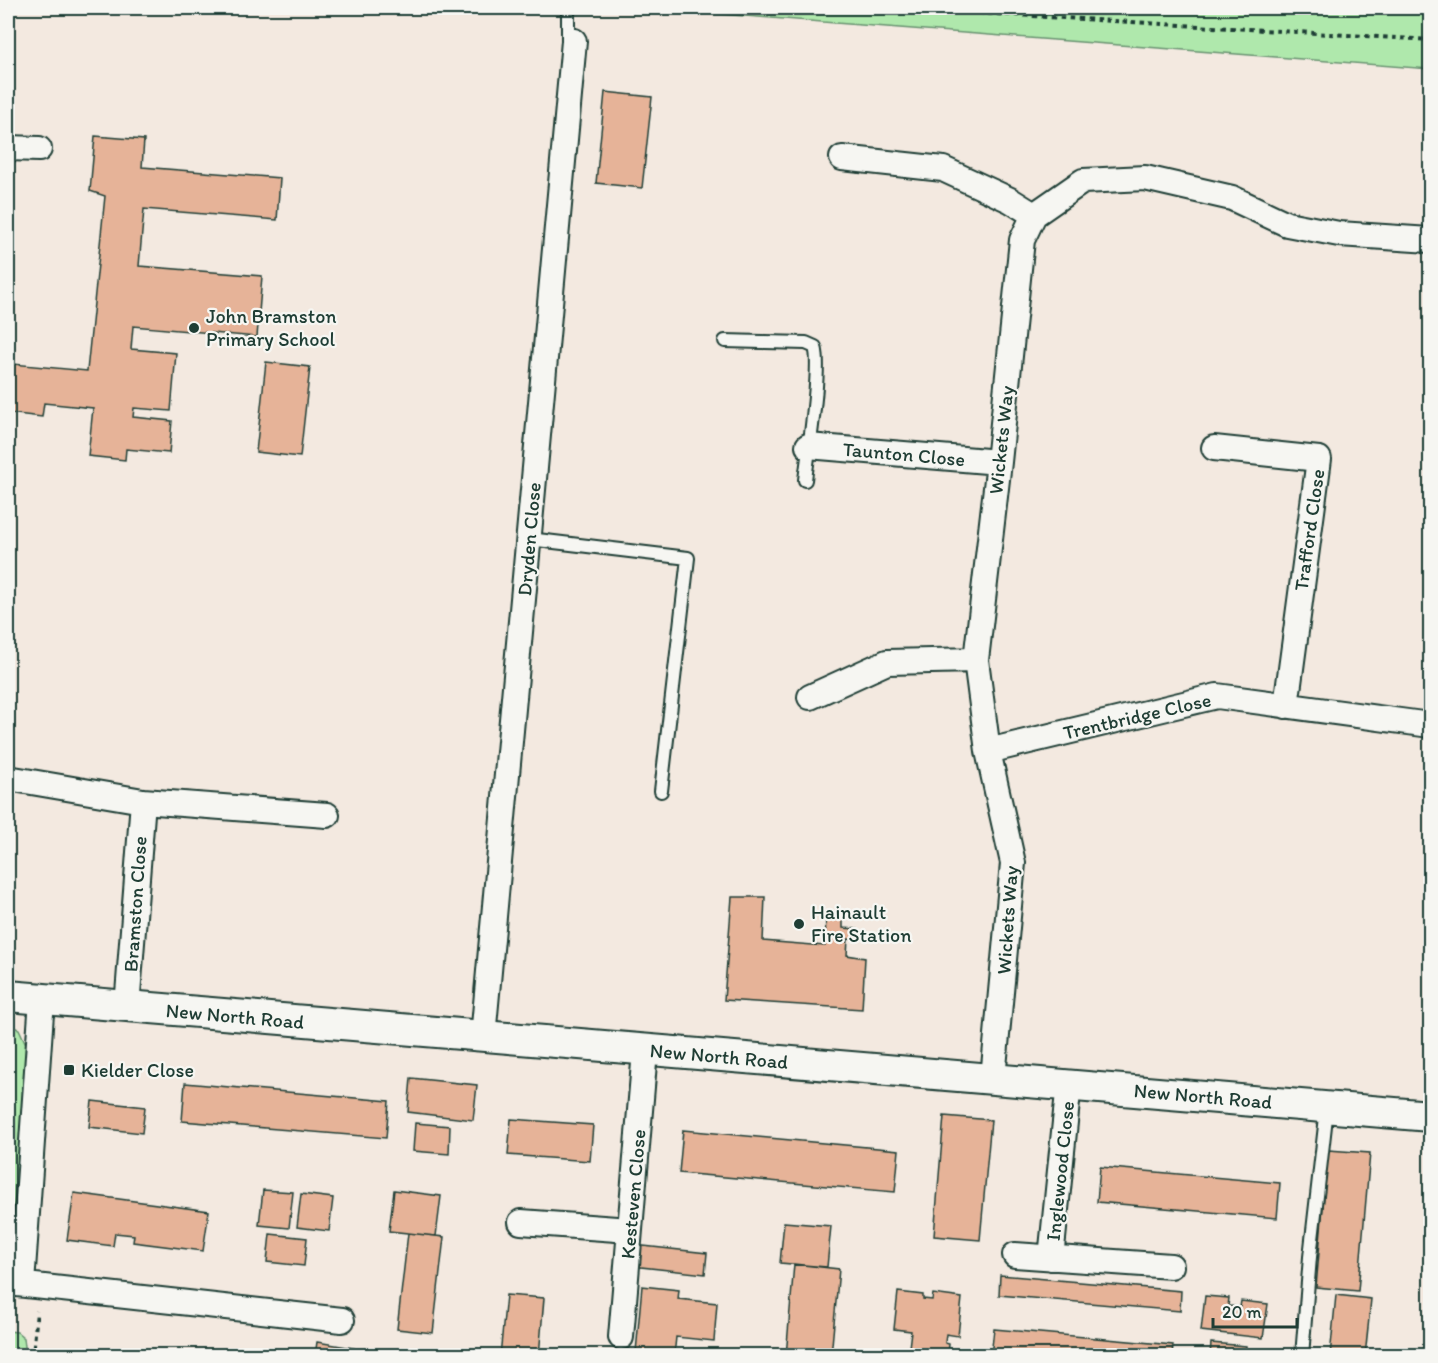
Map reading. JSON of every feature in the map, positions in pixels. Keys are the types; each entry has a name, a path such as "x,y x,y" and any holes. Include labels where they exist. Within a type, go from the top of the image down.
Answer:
{"street":[{"name":"Dryden Close","path":"483,1037 574,41"},
{"path":"8,148 39,149"},
{"path":"842,158 943,169 1010,200 1034,214 1083,181 1145,178 1232,198 1287,224 1339,234 1431,240"},
{"name":"Wickets Way","path":"993,1078 1013,863 988,751 976,660 1022,240 1034,214"},
{"name":"Taunton Close","path":"808,446 999,462"},
{"name":"Trafford Close","path":"1214,448 1319,459 1286,706"},
{"path":"810,697 887,662 976,660"},
{"name":"Trentbridge Close","path":"988,751 1217,696 1431,725"},
{"path":"8,778 143,801 327,815"},
{"name":"Bramston Close","path":"127,1007 143,801"},
{"name":"New North Road","path":"8,996 645,1051 1069,1083 1431,1116"},
{"path":"42,999 23,1284 342,1320"},
{"name":"Kesteven Close","path":"621,1337 645,1051"},
{"name":"Inglewood Close","path":"1051,1258 1069,1083"},
{"path":"521,1222 630,1230"},
{"name":"Inglewood Close","path":"1015,1255 1171,1266"}],"lane":[{"path":"568,8 568,39 574,41"},
{"path":"725,340 806,343 814,347 817,354 805,480"},
{"path":"529,539 688,558 661,791"},
{"path":"1302,1356 1310,1257 1327,1107"}],"path":[{"path":"898,8 1431,40"},
{"path":"23,1284 33,1356"}],"green space":[{"path":"641,8 1430,8 1430,69"},
{"path":"8,1025 19,1029 30,1053 12,1243 8,1248"},
{"path":"8,1331 17,1332 24,1338 26,1355 8,1355"}],"building":[{"path":"605,92 652,97 642,188 596,183"},
{"path":"95,136 144,140 142,167 280,178 277,220 144,209 139,266 262,276 257,337 133,326 131,349 176,353 171,411 134,408 133,417 172,421 169,453 126,449 125,460 88,456 93,408 44,403 42,417 8,413 13,364 87,371 105,196 90,191"},
{"path":"266,362 310,367 300,457 256,452"},
{"path":"732,897 765,897 763,941 825,946 826,914 843,916 843,928 857,929 856,940 848,939 847,955 865,958 862,1009 724,1000"},
{"path":"411,1078 477,1085 473,1120 408,1112"},
{"path":"185,1083 389,1101 386,1138 182,1121"},
{"path":"92,1101 145,1107 142,1133 89,1127"},
{"path":"944,1116 991,1120 980,1240 934,1236"},
{"path":"511,1119 593,1125 590,1161 508,1155"},
{"path":"415,1123 450,1126 449,1154 413,1151"},
{"path":"683,1130 899,1150 895,1192 679,1173"},
{"path":"1328,1150 1370,1153 1358,1291 1316,1287"},
{"path":"1100,1167 1280,1183 1277,1218 1097,1202"},
{"path":"263,1190 293,1192 289,1228 259,1225"},
{"path":"394,1190 441,1196 436,1236 389,1231"},
{"path":"74,1193 209,1211 203,1251 133,1242 134,1235 115,1233 113,1246 67,1240"},
{"path":"301,1194 333,1198 329,1231 297,1227"},
{"path":"784,1222 831,1226 827,1267 780,1263"},
{"path":"408,1233 444,1237 433,1333 397,1329"},
{"path":"270,1234 307,1238 304,1266 267,1262"},
{"path":"634,1245 707,1253 705,1274 632,1266"},
{"path":"794,1264 839,1269 831,1356 786,1356"},
{"path":"1000,1275 1181,1291 1180,1311 999,1295"},
{"path":"642,1286 679,1290 678,1299 717,1303 714,1341 676,1337 674,1356 636,1352"},
{"path":"898,1292 923,1295 923,1299 932,1300 933,1294 962,1298 958,1336 946,1334 945,1343 949,1344 948,1356 908,1356 911,1331 894,1329"},
{"path":"506,1295 544,1298 539,1356 500,1356"},
{"path":"1336,1295 1371,1299 1365,1356 1330,1356"},
{"path":"1205,1296 1229,1298 1228,1306 1240,1307 1241,1301 1268,1304 1263,1338 1201,1331"},
{"path":"994,1329 1173,1345 1172,1356 991,1356"},
{"path":"317,1342 354,1348 353,1356 315,1356"},
{"path":"1211,1343 1246,1346 1246,1356 1210,1356"}],"place":[{"name":"John Bramston Primary School","path":"194,328"},
{"name":"Hainault Fire Station","path":"799,924"},
{"name":"Kielder Close","path":"69,1070"}]}
